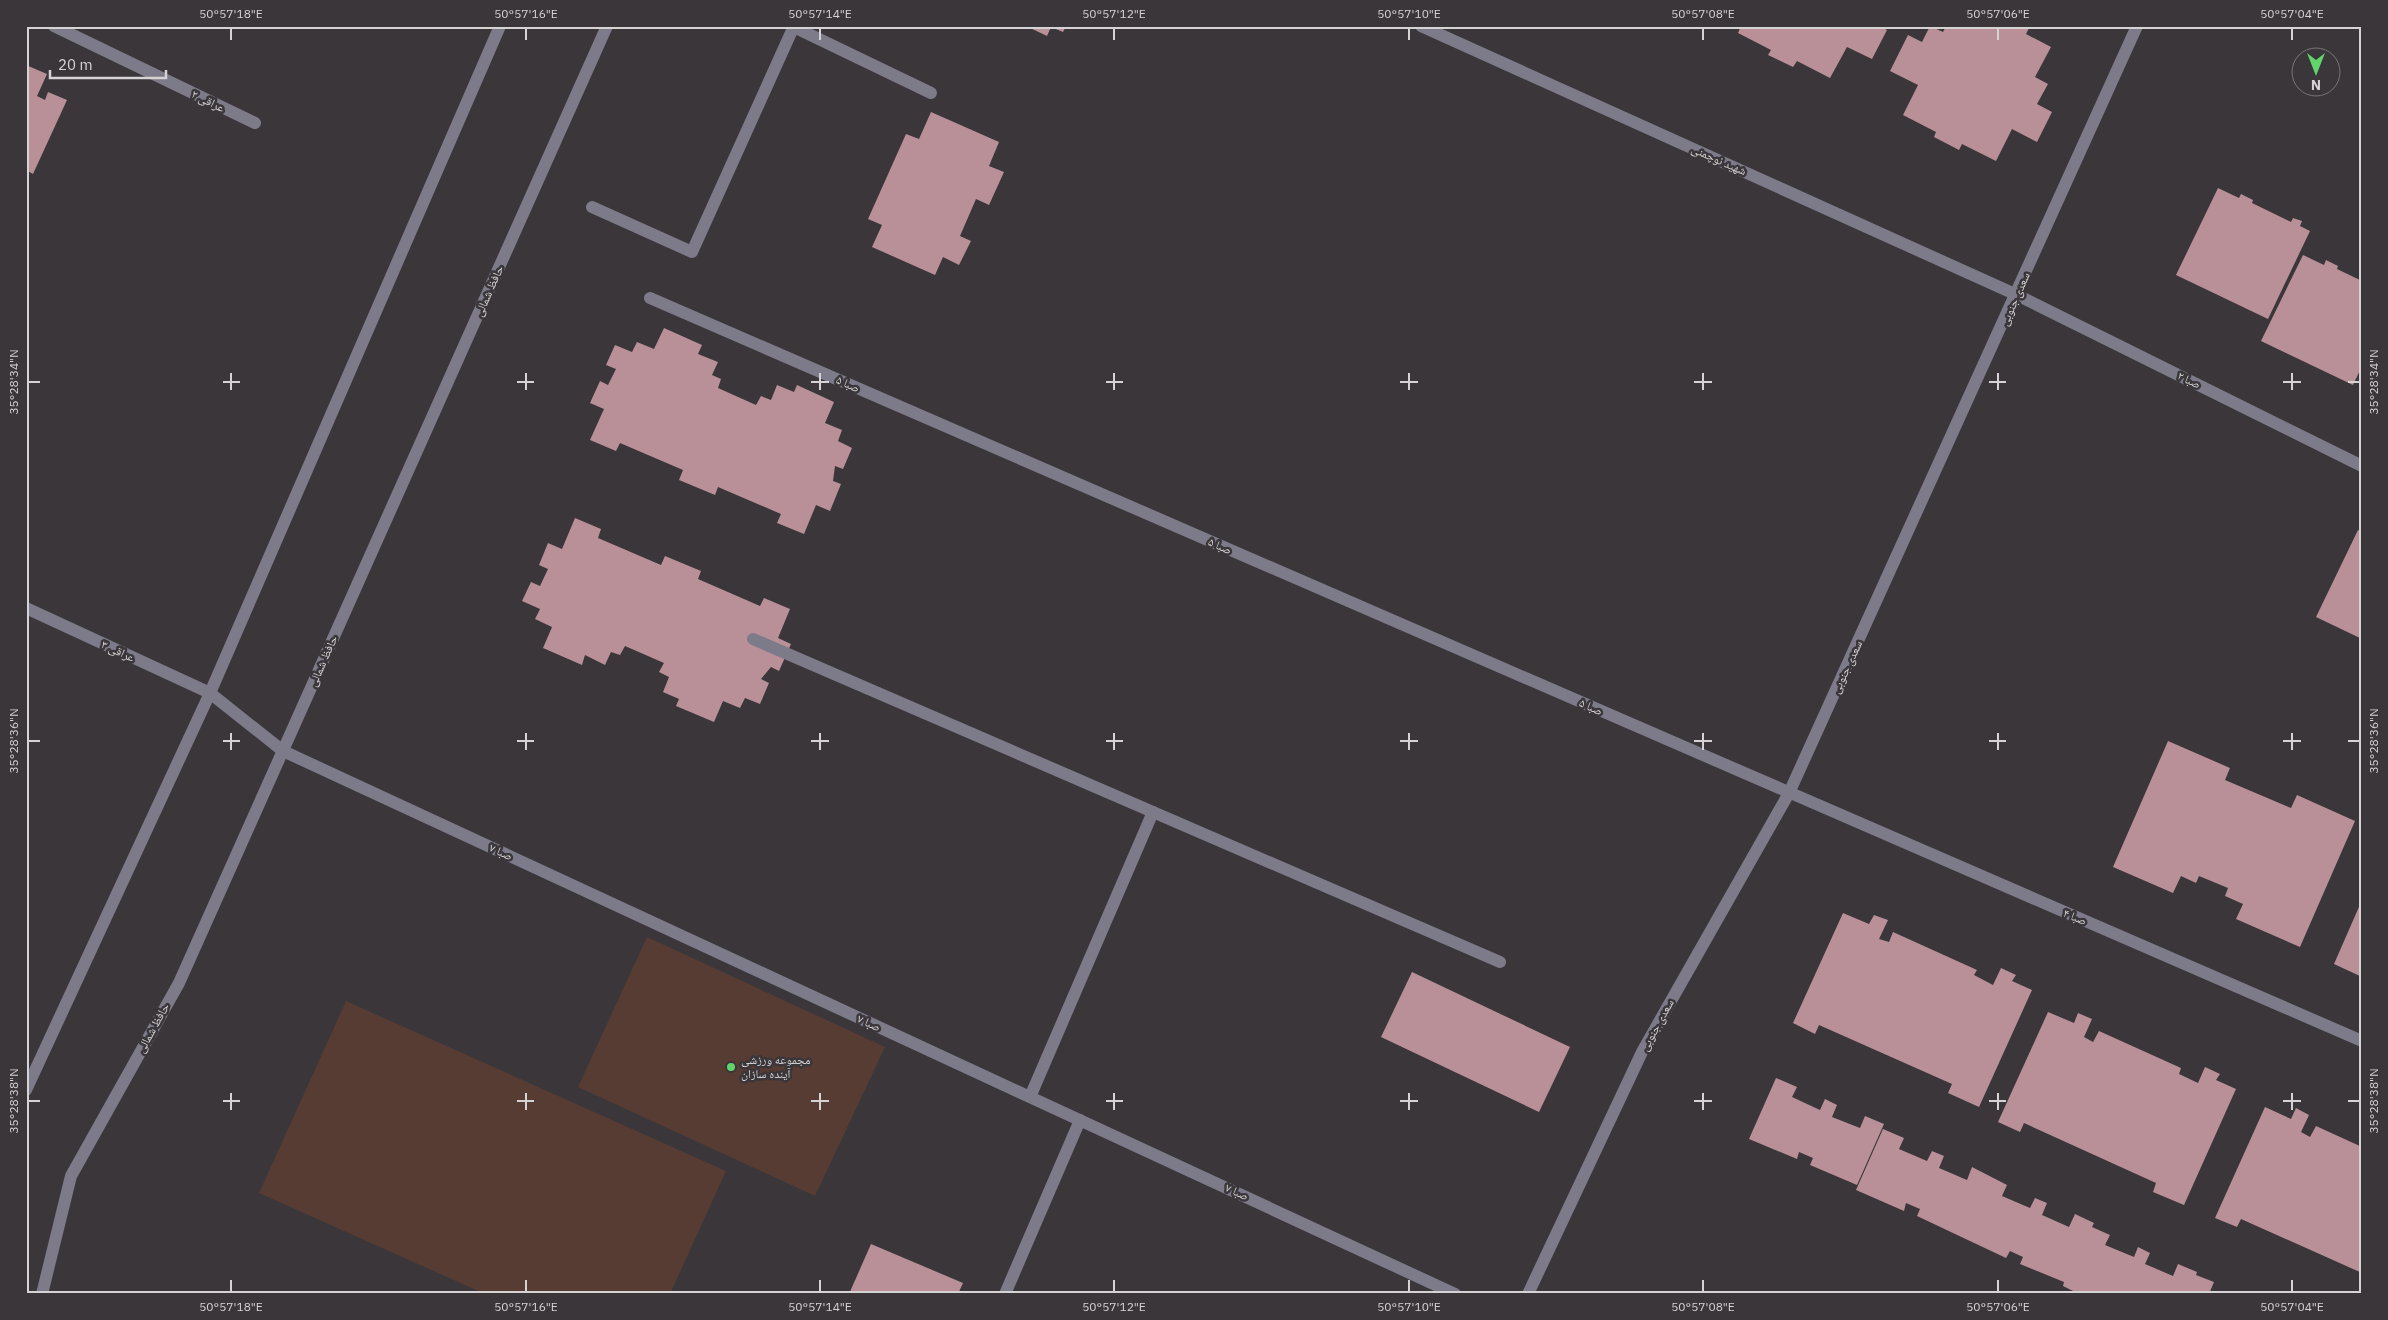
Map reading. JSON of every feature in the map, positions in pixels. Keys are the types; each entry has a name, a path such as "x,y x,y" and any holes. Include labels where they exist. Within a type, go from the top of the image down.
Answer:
{"street":[{"name":"عراقی ۲","path":"54,26 255,123"},
{"path":"26,1090 210,693 500,26"},
{"name":"حافظ شمالی","path":"42,1294 71,1176 179,983 607,26"},
{"name":"شهید نوچمنی","path":"1421,26 2017,295"},
{"name":"سعدی جنوبی","path":"1528,1294 1642,1052 1789,793 2017,295 2137,26"},
{"path":"592,207 692,252 794,27 931,93"},
{"name":"صبا ۲","path":"2017,295 2362,466"},
{"name":"صبا ۵","path":"650,298 1789,793"},
{"name":"عراقی ۳","path":"26,608 210,693 283,751"},
{"path":"753,639 1500,962"},
{"name":"صبا ۷","path":"283,751 1455,1294"},
{"name":"صبا ۴","path":"1789,793 2362,1041"},
{"path":"1030,1097 1153,812"},
{"path":"1005,1294 1080,1120"}],"shaded area":[{"name":"مجموعه ورزشی آینده سازان","path":"647,937 885,1047 815,1196 578,1087"},
{"path":"346,1001 726,1171 670,1294 485,1294 259,1193"}],"building":[{"path":"1026,26 1066,26 1063,32 1051,27 1047,36"},
{"path":"1741,26 1880,26 1887,30 1872,59 1847,47 1830,78 1797,61 1793,67 1768,55 1771,50 1738,33"},
{"path":"1930,26 1943,32 1946,26 2024,26 2029,28 2026,34 2051,47 2035,77 2048,84 2037,104 2052,112 2037,142 2012,129 1996,161 1962,144 1959,150 1934,137 1936,132 1903,115 1918,85 1890,71 1908,35 1922,42"},
{"path":"26,65 47,74 37,96 45,100 48,92 67,100 33,174 26,170"},
{"path":"931,112 999,142 989,166 1004,172 989,205 976,199 960,236 971,241 959,265 943,257 935,275 872,247 882,225 868,219 906,134 919,139"},
{"path":"2218,188 2239,198 2241,194 2253,200 2252,203 2291,222 2293,218 2302,221 2300,226 2310,231 2268,319 2176,275"},
{"path":"2303,255 2324,265 2326,260 2338,266 2337,269 2362,281 2362,366 2353,385 2261,341"},
{"path":"664,328 702,345 698,354 718,362 712,375 721,379 718,388 756,405 761,396 771,400 777,385 794,392 797,385 834,402 825,423 842,430 838,441 852,448 843,469 835,466 833,481 841,484 830,511 816,505 804,534 777,523 781,514 718,487 715,495 679,480 683,470 620,443 616,451 590,440 604,409 590,403 600,381 608,385 616,369 606,365 615,345 632,352 637,342 654,349"},
{"path":"575,518 601,529 598,538 661,565 665,556 701,571 698,579 760,606 764,598 790,609 778,638 791,644 779,671 771,667 761,679 769,683 760,704 745,698 740,708 723,701 714,722 676,706 679,699 663,692 669,677 659,672 664,663 625,646 620,655 611,652 605,665 585,655 582,665 543,648 552,627 535,619 540,609 522,601 531,582 540,586 548,569 539,565 548,543 562,549"},
{"path":"2358,530 2362,532 2362,639 2316,617"},
{"path":"2168,741 2230,768 2225,780 2291,808 2297,795 2355,821 2300,947 2236,919 2243,904 2225,896 2228,888 2199,876 2196,883 2181,876 2173,893 2113,867"},
{"path":"2362,900 2362,977 2334,964"},
{"path":"1843,913 1869,924 1874,915 1888,920 1879,939 1889,942 1893,932 1977,970 1974,975 1993,985 2001,968 2016,975 2012,981 2032,990 1979,1107 1948,1093 1952,1084 1819,1025 1815,1034 1793,1023"},
{"path":"1412,972 1570,1047 1539,1112 1381,1037"},
{"path":"2048,1012 2074,1023 2078,1013 2092,1019 2084,1037 2093,1042 2099,1031 2181,1068 2179,1074 2198,1083 2205,1067 2220,1074 2216,1080 2236,1089 2184,1205 2153,1192 2156,1183 2024,1123 2020,1132 1998,1122"},
{"path":"1776,1078 1797,1087 1792,1097 1820,1110 1825,1099 1837,1105 1832,1117 1860,1128 1865,1116 1884,1124 1857,1185 1810,1165 1813,1158 1799,1152 1797,1159 1749,1139"},
{"path":"2265,1107 2291,1119 2296,1108 2309,1115 2301,1132 2310,1137 2316,1126 2362,1147 2362,1273 2241,1219 2237,1227 2215,1218"},
{"path":"1883,1129 1904,1138 1899,1149 1927,1161 1932,1151 1944,1156 1939,1168 1967,1180 1972,1167 2007,1185 2002,1196 2030,1208 2035,1198 2047,1203 2042,1215 2069,1227 2075,1214 2094,1223 2092,1227 2110,1235 2105,1245 2134,1257 2138,1247 2150,1253 2145,1264 2173,1276 2178,1264 2197,1272 2196,1275 2214,1282 2209,1294 2079,1294 2063,1286 2064,1282 2020,1264 2023,1257 2010,1251 2006,1258 1917,1216 1920,1209 1906,1203 1904,1211 1856,1190"},
{"path":"871,1244 963,1283 958,1294 849,1294"}],"place":[{"name":"مجموعه ورزشی آینده سازان","path":"731,1067"}]}
